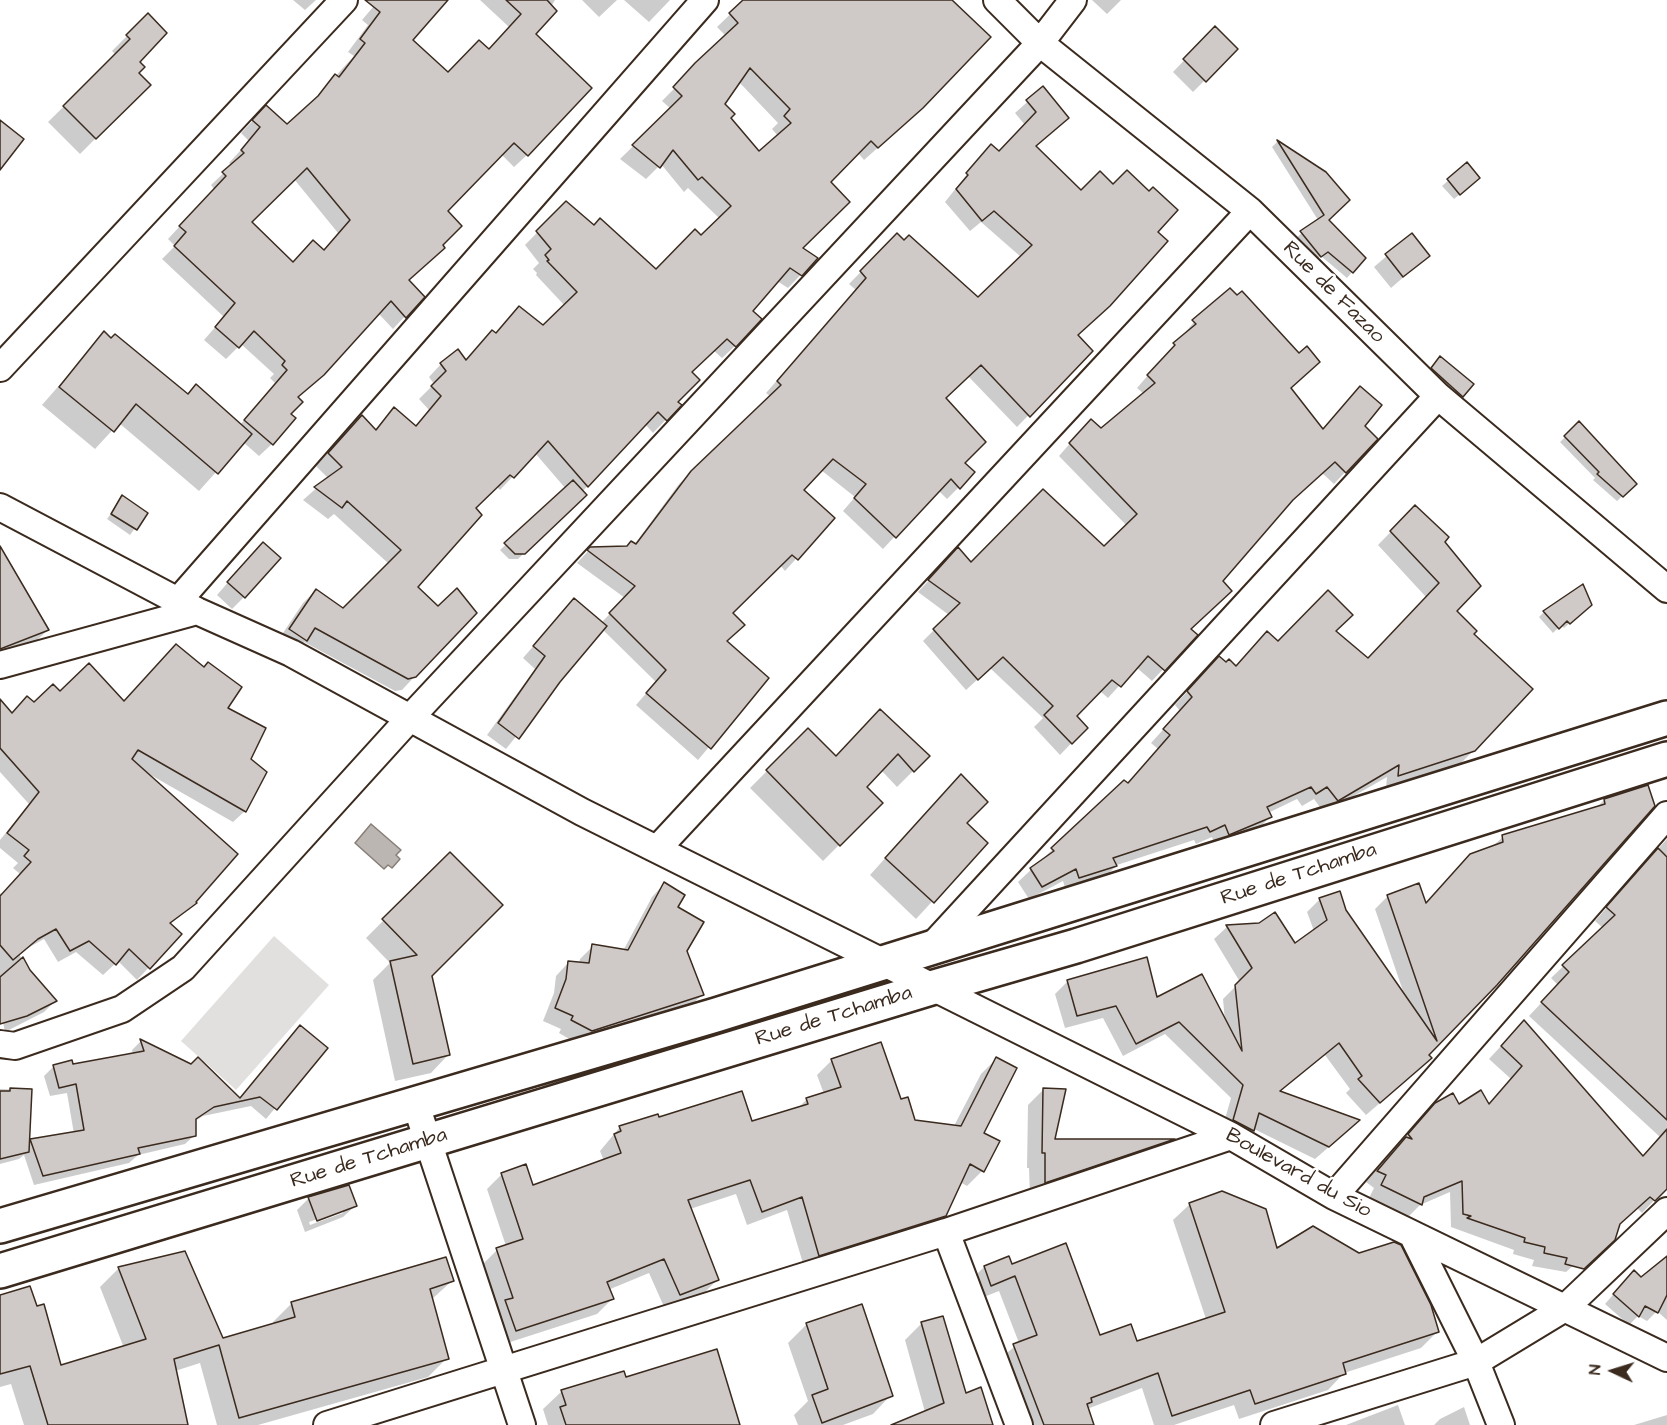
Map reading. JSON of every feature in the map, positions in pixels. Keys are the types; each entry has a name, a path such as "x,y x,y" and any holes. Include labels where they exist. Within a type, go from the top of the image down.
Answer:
{"street":[{"path":"0,368 344,0"},
{"path":"0,664 188,606 705,0"},
{"name":"Rue de Fazao","path":"997,0 1040,43 1250,211 1438,396 1667,589"},
{"path":"0,1044 15,1046 122,1009 183,968 409,719 1040,43 1073,0"},
{"path":"658,848 1250,211"},
{"path":"932,946 1438,396"},
{"name":"Boulevard du Sio","path":"0,507 188,606 291,653 582,812 883,961 930,988 1231,1136 1334,1196 1667,1358"},
{"name":"Rue de Tchamba","path":"0,1226 716,1015 1667,717"},
{"name":"Rue de Tchamba","path":"0,1271 930,988 1076,946 1667,759"},
{"path":"1334,1196 1667,815"},
{"path":"416,1105 522,1425"},
{"path":"327,1425 946,1232 1231,1136"},
{"path":"1274,1425 1476,1362 1565,1308 1667,1211"},
{"path":"946,1232 1019,1425"},
{"path":"1413,1236 1476,1362 1501,1425"}],"shaded area":[{"path":"371,824 401,850 396,855 400,859 392,868 388,865 384,869 355,843"},
{"path":"274,936 329,985 236,1090 181,1041"}],"building":[{"path":"365,0 448,0 413,40 448,72 479,40 489,49 521,14 506,0 547,0 557,11 536,34 592,88 528,156 514,143 448,211 462,226 443,245 445,248 409,280 425,297 406,318 391,301 324,375 298,397 303,402 291,414 296,418 273,445 244,420 287,370 282,365 285,361 254,331 239,348 215,327 235,303 174,246 186,232 179,226 226,176 222,172 244,153 241,150 260,127 252,120 266,105 287,124 318,96 335,74 339,77 365,43 360,39 380,12","holes":["307,168 350,220 324,250 313,240 293,262 252,222"]},
{"path":"743,0 952,0 991,37 923,108 878,148 871,141 831,182 850,202 803,248 818,258 802,276 790,268 753,311 762,319 736,347 727,339 692,372 700,380 678,402 682,405 667,421 658,412 588,487 548,441 514,478 510,475 476,508 482,515 418,587 438,606 457,588 477,613 416,677 408,679 315,628 307,641 289,629 316,589 343,608 401,550 347,501 342,508 314,487 342,467 328,453 362,415 376,430 394,407 416,426 441,396 431,386 446,371 440,363 458,349 466,360 492,330 496,333 519,306 543,325 577,292 547,261 549,260 545,255 551,249 536,231 566,201 594,225 600,218 656,269 695,229 701,235 731,206 702,177 698,180 673,150 660,168 632,145 682,96 673,87 738,23 729,13","holes":["750,68 790,109 784,116 791,123 759,151 731,118 735,114 725,104"]},
{"path":"148,13 167,33 140,62 145,67 139,73 151,85 96,139 63,106 130,39 126,35"},
{"path":"1215,26 1238,49 1206,82 1183,59"},
{"path":"1043,86 1069,118 1036,146 1081,190 1100,171 1113,184 1127,170 1149,191 1153,187 1178,210 1158,232 1168,241 1110,306 1078,335 1093,351 1030,417 981,365 946,398 986,442 965,463 975,472 960,489 951,479 896,538 854,498 866,484 833,459 804,490 835,518 798,560 792,555 733,613 745,625 727,641 769,678 711,749 646,693 666,670 609,613 635,586 587,550 590,547 627,546 631,541 636,544 691,471 781,385 777,381 866,278 860,271 897,233 904,240 909,235 978,297 1032,245 994,211 982,221 956,189 968,175 966,173 991,144 999,151 1036,112 1026,100"},
{"path":"0,120 24,139 0,170"},
{"path":"1277,140 1326,172 1350,200 1329,220 1366,258 1353,273 1328,252 1321,257 1300,231 1324,215"},
{"path":"1467,162 1480,178 1460,195 1447,179"},
{"path":"1412,233 1430,256 1403,277 1385,254"},
{"path":"1230,288 1237,295 1242,291 1299,353 1307,346 1320,362 1291,388 1323,429 1360,386 1382,405 1365,426 1378,439 1346,473 1335,462 1293,500 1223,581 1232,591 1191,629 1198,635 1165,671 1148,656 1121,687 1112,680 1077,716 1088,728 1072,744 1044,715 1053,706 1003,657 978,680 933,629 960,603 928,580 958,547 971,562 1043,489 1104,546 1137,514 1069,443 1091,419 1101,428 1155,383 1147,375 1175,345 1173,343 1196,324 1192,320"},
{"path":"104,331 111,338 115,334 188,394 196,384 252,434 218,474 136,404 114,432 59,387"},
{"path":"1440,356 1474,384 1463,397 1431,368"},
{"path":"1579,421 1637,484 1623,497 1597,474 1599,472 1564,436"},
{"path":"573,480 587,495 525,554 515,554 504,543"},
{"path":"122,495 148,513 137,530 111,514"},
{"path":"1415,505 1449,537 1445,542 1481,586 1457,611 1477,631 1474,634 1533,689 1475,751 1398,776 1399,765 1338,801 1327,787 1316,794 1311,787 1267,807 1272,817 1229,835 1225,825 1210,832 1207,827 1113,858 1117,866 1079,878 1076,869 1042,887 1030,868 1054,851 1051,848 1124,780 1128,783 1170,735 1163,729 1192,697 1187,691 1219,656 1226,662 1229,659 1236,666 1267,631 1278,641 1328,590 1353,615 1336,631 1368,658 1439,583 1390,531"},
{"path":"263,542 281,558 245,598 227,582"},
{"path":"0,546 49,630 0,649"},
{"path":"1583,584 1592,605 1570,624 1567,621 1559,629 1543,611"},
{"path":"574,598 607,626 560,682 519,739 498,723 545,656 533,646"},
{"path":"176,644 204,667 208,662 242,687 228,708 266,728 251,759 267,772 246,812 138,750 132,759 238,854 197,903 170,923 182,934 150,969 129,949 116,965 89,941 70,951 56,929 38,939 13,960 0,945 0,896 31,862 24,856 29,850 7,833 39,792 0,748 0,699 12,713 27,696 34,702 53,684 60,691 89,663 124,701"},
{"path":"880,709 930,756 914,772 898,754 867,787 883,803 840,846 766,770 808,728 836,756"},
{"path":"961,774 988,802 967,823 988,843 934,903 885,858"},
{"path":"1648,785 1655,806 1497,985 1429,1055 1432,1058 1380,1103 1358,1079 1362,1076 1339,1043 1280,1091 1360,1120 1329,1147 1259,1113 1254,1131 1233,1120 1243,1085 1179,1022 1136,1044 1116,1006 1077,1016 1067,980 1147,957 1157,997 1202,974 1242,1051 1235,985 1252,968 1226,925 1259,923 1275,912 1295,943 1327,920 1319,898 1340,891 1346,910 1437,1041 1387,895 1419,883 1426,903 1470,854 1503,842 1502,835 1605,804 1604,799"},
{"path":"1658,848 1667,857 1667,1120 1541,1002 1569,972 1562,965 1615,915 1606,907"},
{"path":"450,852 503,905 432,976 450,1055 413,1064 390,961 417,955 382,919"},
{"path":"664,882 685,895 678,907 704,922 687,951 704,995 592,1031 571,1020 573,1016 555,1008 566,979 568,961 589,963 592,944 628,950"},
{"path":"23,957 30,970 57,1001 27,1016 0,1024 0,977"},
{"path":"1524,1020 1643,1156 1667,1129 1667,1189 1655,1201 1650,1197 1620,1224 1615,1240 1584,1269 1565,1264 1567,1258 1544,1253 1545,1247 1524,1242 1525,1238 1467,1218 1471,1216 1463,1214 1462,1181 1424,1197 1422,1205 1381,1185 1386,1175 1377,1171 1406,1137 1412,1139 1408,1134 1435,1103 1453,1093 1459,1104 1481,1090 1489,1104 1522,1066 1501,1046"},
{"path":"300,1025 328,1048 277,1110 260,1097 214,1107 196,1119 196,1136 138,1148 140,1154 43,1176 30,1139 84,1130 76,1084 59,1088 53,1065 72,1060 73,1064 144,1051 140,1039 191,1064 198,1057 240,1098"},
{"path":"881,1042 901,1099 908,1097 915,1120 961,1126 996,1057 1017,1068 984,1133 1000,1141 984,1172 970,1164 946,1216 819,1256 802,1197 762,1212 750,1180 688,1200 719,1280 680,1295 664,1259 607,1282 614,1299 516,1331 505,1300 513,1298 496,1248 523,1239 501,1173 526,1164 533,1185 621,1153 614,1134 621,1131 619,1126 658,1114 659,1117 742,1091 752,1121 808,1104 806,1098 841,1087 831,1059"},
{"path":"10,1088 32,1089 29,1152 0,1159 0,1091 10,1091"},
{"path":"1043,1088 1066,1089 1055,1139 1175,1139 1045,1183 1045,1153 1042,1153"},
{"path":"349,1185 357,1206 317,1221 308,1197"},
{"path":"1222,1191 1266,1209 1277,1248 1313,1226 1359,1253 1394,1242 1401,1245 1431,1305 1439,1332 1343,1363 1346,1374 1255,1404 1250,1390 1172,1416 1158,1373 1091,1398 1092,1402 1087,1404 1094,1425 1044,1425 1013,1344 1037,1335 1015,1276 991,1286 984,1266 1009,1256 1012,1264 1066,1243 1100,1335 1131,1324 1137,1341 1225,1312 1189,1203"},
{"path":"185,1251 223,1338 295,1317 291,1302 446,1257 454,1281 430,1289 449,1359 239,1418 219,1345 174,1359 188,1425 48,1425 30,1366 0,1374 0,1295 30,1286 37,1306 44,1304 61,1365 146,1339 118,1267"},
{"path":"1667,1256 1667,1295 1658,1313 1645,1306 1639,1317 1613,1294 1634,1270 1641,1277"},
{"path":"862,1304 893,1396 822,1423 812,1395 828,1389 806,1323"},
{"path":"943,1316 966,1393 981,1387 993,1425 891,1425 944,1403 921,1322"},
{"path":"717,1349 740,1425 566,1425 560,1407 566,1405 561,1390 624,1371 626,1377"}]}
